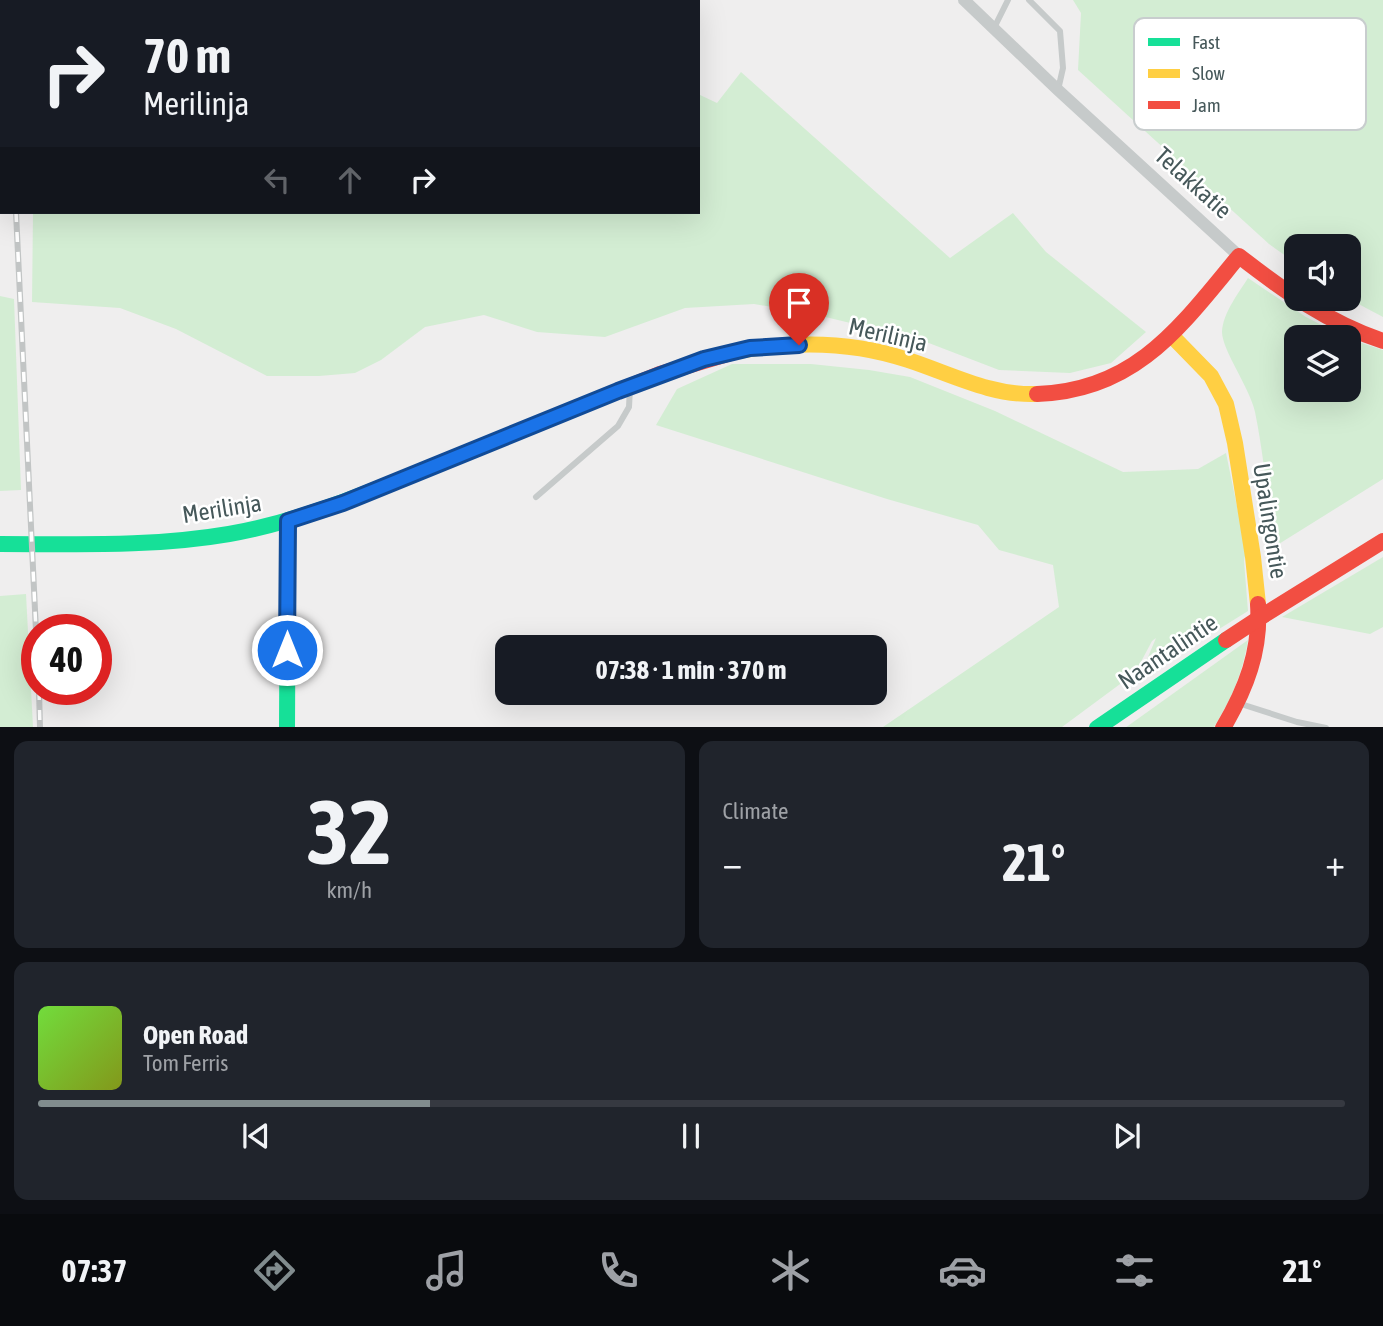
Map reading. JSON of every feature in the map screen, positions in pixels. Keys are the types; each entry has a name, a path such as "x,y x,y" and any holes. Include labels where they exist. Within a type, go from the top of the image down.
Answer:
{"street":[{"name":"Telakkatie","path":"964,0 1239,256 1310,309 1343,326 1383,341"},
{"name":"Merilinja","path":"0,544 193,539 236,533 288,521 343,503 630,386 704,359 774,346 825,345 883,352 986,388 1020,394 1042,395 1080,389 1111,378 1135,365 1172,336 1239,256"},
{"name":"Upalingontie","path":"1172,336 1215,381 1227,409 1258,582 1260,604 1256,650 1239,703 1223,727"},
{"path":"287,727 288,521"},
{"name":"Naantalintie","path":"1097,727 1264,615 1379,544"}],"lane":[{"path":"994,28 1008,0"},
{"path":"1030,0 1038,4 1060,31 1063,68 1058,90"},
{"path":"536,497 618,426 629,407 630,386"},
{"path":"1239,703 1257,711 1326,727"}],"green space":[{"path":"1073,0 1383,0 1383,317 1361,305 1361,234 1284,234 1284,255 1144,130 1366,130 1366,18 1134,18 1134,121 1078,70 1081,13"},
{"path":"741,72 950,258 1013,213 1046,252 1146,332 1111,363 1070,373 999,370 921,340 813,314 754,304 685,308 605,337 537,332 484,315 425,327 381,360 355,373 267,376 176,329 120,308 32,302 33,214 700,214 700,95 717,103"},
{"path":"1248,278 1284,302 1284,311 1297,311 1322,325 1284,325 1284,402 1361,402 1361,343 1383,350 1383,479 1274,547 1255,412 1223,340 1223,325"},
{"path":"0,296 14,299 21,490 0,491"},
{"path":"732,364 811,364 910,377 995,411 1123,472 1198,469 1226,453 1246,550 1244,561 1248,611 1142,677 1140,676 1156,638 1135,673 1062,727 883,727 1059,607 1053,565 999,550 978,525 887,499 656,425 677,389"},
{"path":"1383,557 1383,627 1370,634 1282,617"},
{"path":"26,594 27,614 21,614 21,705 32,705 33,727 0,727 0,596"},
{"path":"1248,640 1235,685 1214,727 1126,727"}],"railway":[{"path":"16,214 35,614"},
{"path":"39,705 40,727"}],"traffic: fast":[{"path":"0,544 144,543 229,534 305,515 426,469"},
{"path":"287,727 288,521"},
{"path":"1098,727 1226,640"}],"traffic: slow":[{"path":"1172,336 1211,376 1226,404 1235,443 1258,604"},
{"path":"734,352 799,345 865,349 908,360 987,388 1037,394"}],"traffic: jam":[{"path":"1037,394 1072,390 1102,381 1129,367 1176,330 1239,256 1308,305 1344,325 1383,341"},
{"path":"426,469 660,374 734,352"},
{"path":"1264,615 1383,541"},
{"path":"1224,727 1239,699 1250,669 1257,638 1258,604"},
{"path":"1226,640 1264,615"}],"route":[{"path":"287,650 288,521 343,503 618,391 704,359 750,348 799,345"}]}
